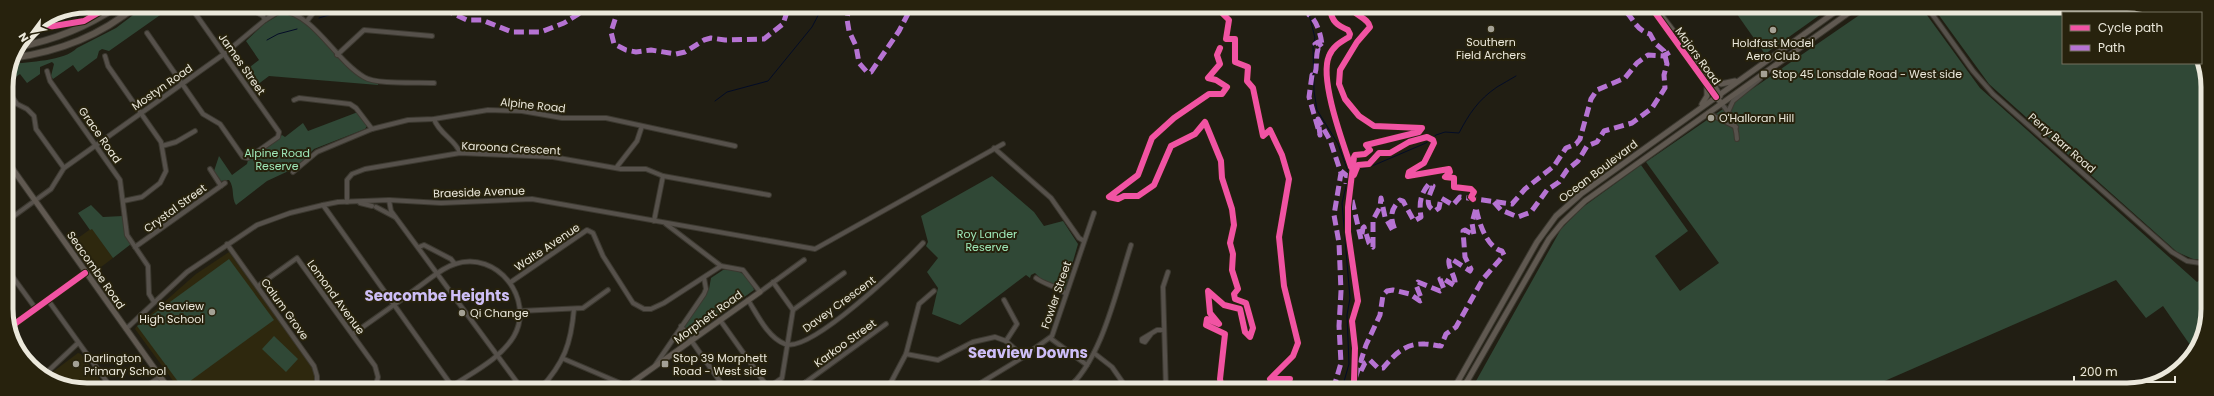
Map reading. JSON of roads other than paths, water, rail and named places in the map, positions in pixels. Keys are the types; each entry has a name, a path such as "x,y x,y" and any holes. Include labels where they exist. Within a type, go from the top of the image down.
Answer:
{"highway":[{"path":"25,45 51,40 78,30 106,13"},
{"path":"20,56 48,51 81,40 113,23 127,13"}],"main road":[{"name":"Majors Road","path":"1655,13 1707,85 1724,102"},
{"name":"Majors Road","path":"1661,13 1699,64 1718,96"},
{"path":"1699,64 1715,81 1721,84 1732,82 1751,72 1833,13"},
{"name":"Ocean Boulevard","path":"1466,383 1544,247 1562,223 1585,201 1848,13"},
{"path":"1812,28 1817,35"},
{"name":"Ocean Boulevard","path":"1457,383 1547,227 1581,194 1751,72"},
{"path":"1690,116 1706,99 1707,85"},
{"path":"1676,126 1691,118 1694,120 1693,123"},
{"name":"Seacombe Road","path":"13,171 164,383"},
{"name":"Morphett Road","path":"632,383 760,292"}],"street":[{"name":"James Street","path":"182,84 205,115 220,124 244,158 248,158 277,138 279,133 195,13"},
{"path":"258,13 266,20"},
{"name":"Mostyn Road","path":"13,217 53,187 64,168 224,54 266,20 278,13"},
{"name":"Mostyn Road","path":"290,13 307,21"},
{"path":"313,13 307,21 337,55 364,77 383,82 410,81 434,83"},
{"name":"Perry Barr Road","path":"1931,13 1973,71 1994,94 2172,252 2187,262 2201,263"},
{"path":"337,55 359,34 366,30 432,36"},
{"path":"147,33 182,84"},
{"path":"105,56 108,66 162,146 166,171 164,178 142,197 123,201"},
{"path":"1728,112 1729,106 1733,101 1769,70"},
{"name":"Grace Road","path":"47,71 50,81 120,180 127,235 148,266 149,294 154,302"},
{"path":"13,98 17,104 27,109 34,116 36,129 64,168"},
{"path":"294,100 299,98 350,104 356,108 372,128"},
{"path":"1724,102 1737,128 1737,139"},
{"name":"Alpine Road","path":"293,172 317,152 372,128 408,120 434,119 476,112 506,110 562,118 606,118 735,146"},
{"path":"1708,113 1737,128"},
{"path":"434,119 440,130 456,146 460,153"},
{"path":"616,168 637,141 642,126"},
{"path":"162,146 176,142 195,131"},
{"path":"1003,144 994,148 1051,198 1079,238 1084,241"},
{"name":"Braeside Avenue","path":"126,329 187,272 227,244 262,222 290,212 323,205 356,201 389,200 449,203 532,199 812,249 820,248 994,148"},
{"name":"Karoona Crescent","path":"347,202 347,180 356,172 388,164 460,153 554,157 616,168 646,169 663,176 769,195"},
{"path":"210,169 221,186"},
{"path":"654,221 663,176"},
{"name":"Crystal Street","path":"135,248 225,183"},
{"path":"389,200 391,211 400,221 518,383"},
{"path":"356,201 382,208 400,221"},
{"path":"323,205 449,383"},
{"name":"Fowler Street","path":"980,383 1050,338 1094,213"},
{"path":"665,223 721,266 743,270 760,292"},
{"path":"683,237 684,226"},
{"name":"Waite Avenue","path":"511,282 582,231 590,230 593,233 603,256 633,303 640,307 653,308 704,278"},
{"name":"Davey Crescent","path":"787,345 808,339 863,300 891,276 923,243"},
{"name":"Calum Grove","path":"227,244 314,366 317,376 317,383"},
{"path":"1075,381 1094,353 1131,245"},
{"path":"419,247 424,246 452,260 455,264"},
{"name":"Lomond Avenue","path":"258,286 297,258 353,334 376,369 378,380 377,383"},
{"name":"Morphett Road","path":"760,292 804,260"},
{"path":"353,334 438,274 455,264 469,262 483,264 496,269 511,282 520,311 515,334 509,344 497,355 459,383"},
{"path":"652,369 705,292 704,278 721,266"},
{"path":"1166,383 1163,287 1168,272"},
{"path":"14,324 86,273"},
{"path":"793,310 844,273"},
{"path":"13,277 36,309"},
{"path":"1036,278 1043,283 1061,289 1066,294"},
{"path":"774,282 793,310 782,378 776,383"},
{"path":"520,311 583,308 608,290"},
{"path":"892,383 906,354 918,304 934,291"},
{"path":"48,300 108,383"},
{"path":"748,300 769,331 783,344 787,345"},
{"path":"1004,300 1017,324 1006,341"},
{"path":"545,383 564,359 572,330 574,309"},
{"path":"720,320 765,383"},
{"name":"Karkoo Street","path":"806,382 886,324"},
{"path":"681,326 722,383"},
{"path":"1151,334 1157,330 1164,330"},
{"path":"906,354 938,360 979,340 995,337 1006,341 1024,356"},
{"path":"1050,338 1086,365"},
{"path":"47,372 78,343"},
{"path":"1094,353 1112,367 1123,383"},
{"path":"564,359 614,383"},
{"path":"151,383 160,377"}],"waterway":[{"path":"319,18 334,13"},
{"path":"715,101 727,92 768,81 812,27 819,13"},
{"path":"1309,13 1315,38 1313,44 1314,91 1317,110 1338,144 1349,174 1342,203 1350,298 1347,315 1349,364 1344,383"},
{"path":"267,40 278,34 297,29"},
{"path":"1349,174 1356,168 1363,169 1372,166 1426,143 1436,135 1445,132 1459,133 1479,102 1497,87 1516,76"}],"place":[{"name":"Southern Field Archers","path":"1491,29"},
{"name":"Holdfast Model Aero Club","path":"1773,30"},
{"name":"Stop 45 Lonsdale Road - West side","path":"1764,74"},
{"name":"O'Halloran Hill","path":"1711,118"},
{"name":"Seaview High School","path":"212,312"},
{"name":"Qi Change","path":"462,313"},
{"name":"Darlington Primary School","path":"76,364"},
{"name":"Stop 39 Morphett Road - West side","path":"665,364"}],"district":[{"name":"Seacombe Heights","path":"437,295"},
{"name":"Seaview Downs","path":"1028,352"}],"park label":[{"name":"Alpine Road Reserve","path":"277,159"},
{"name":"Roy Lander Reserve","path":"987,240"}]}
